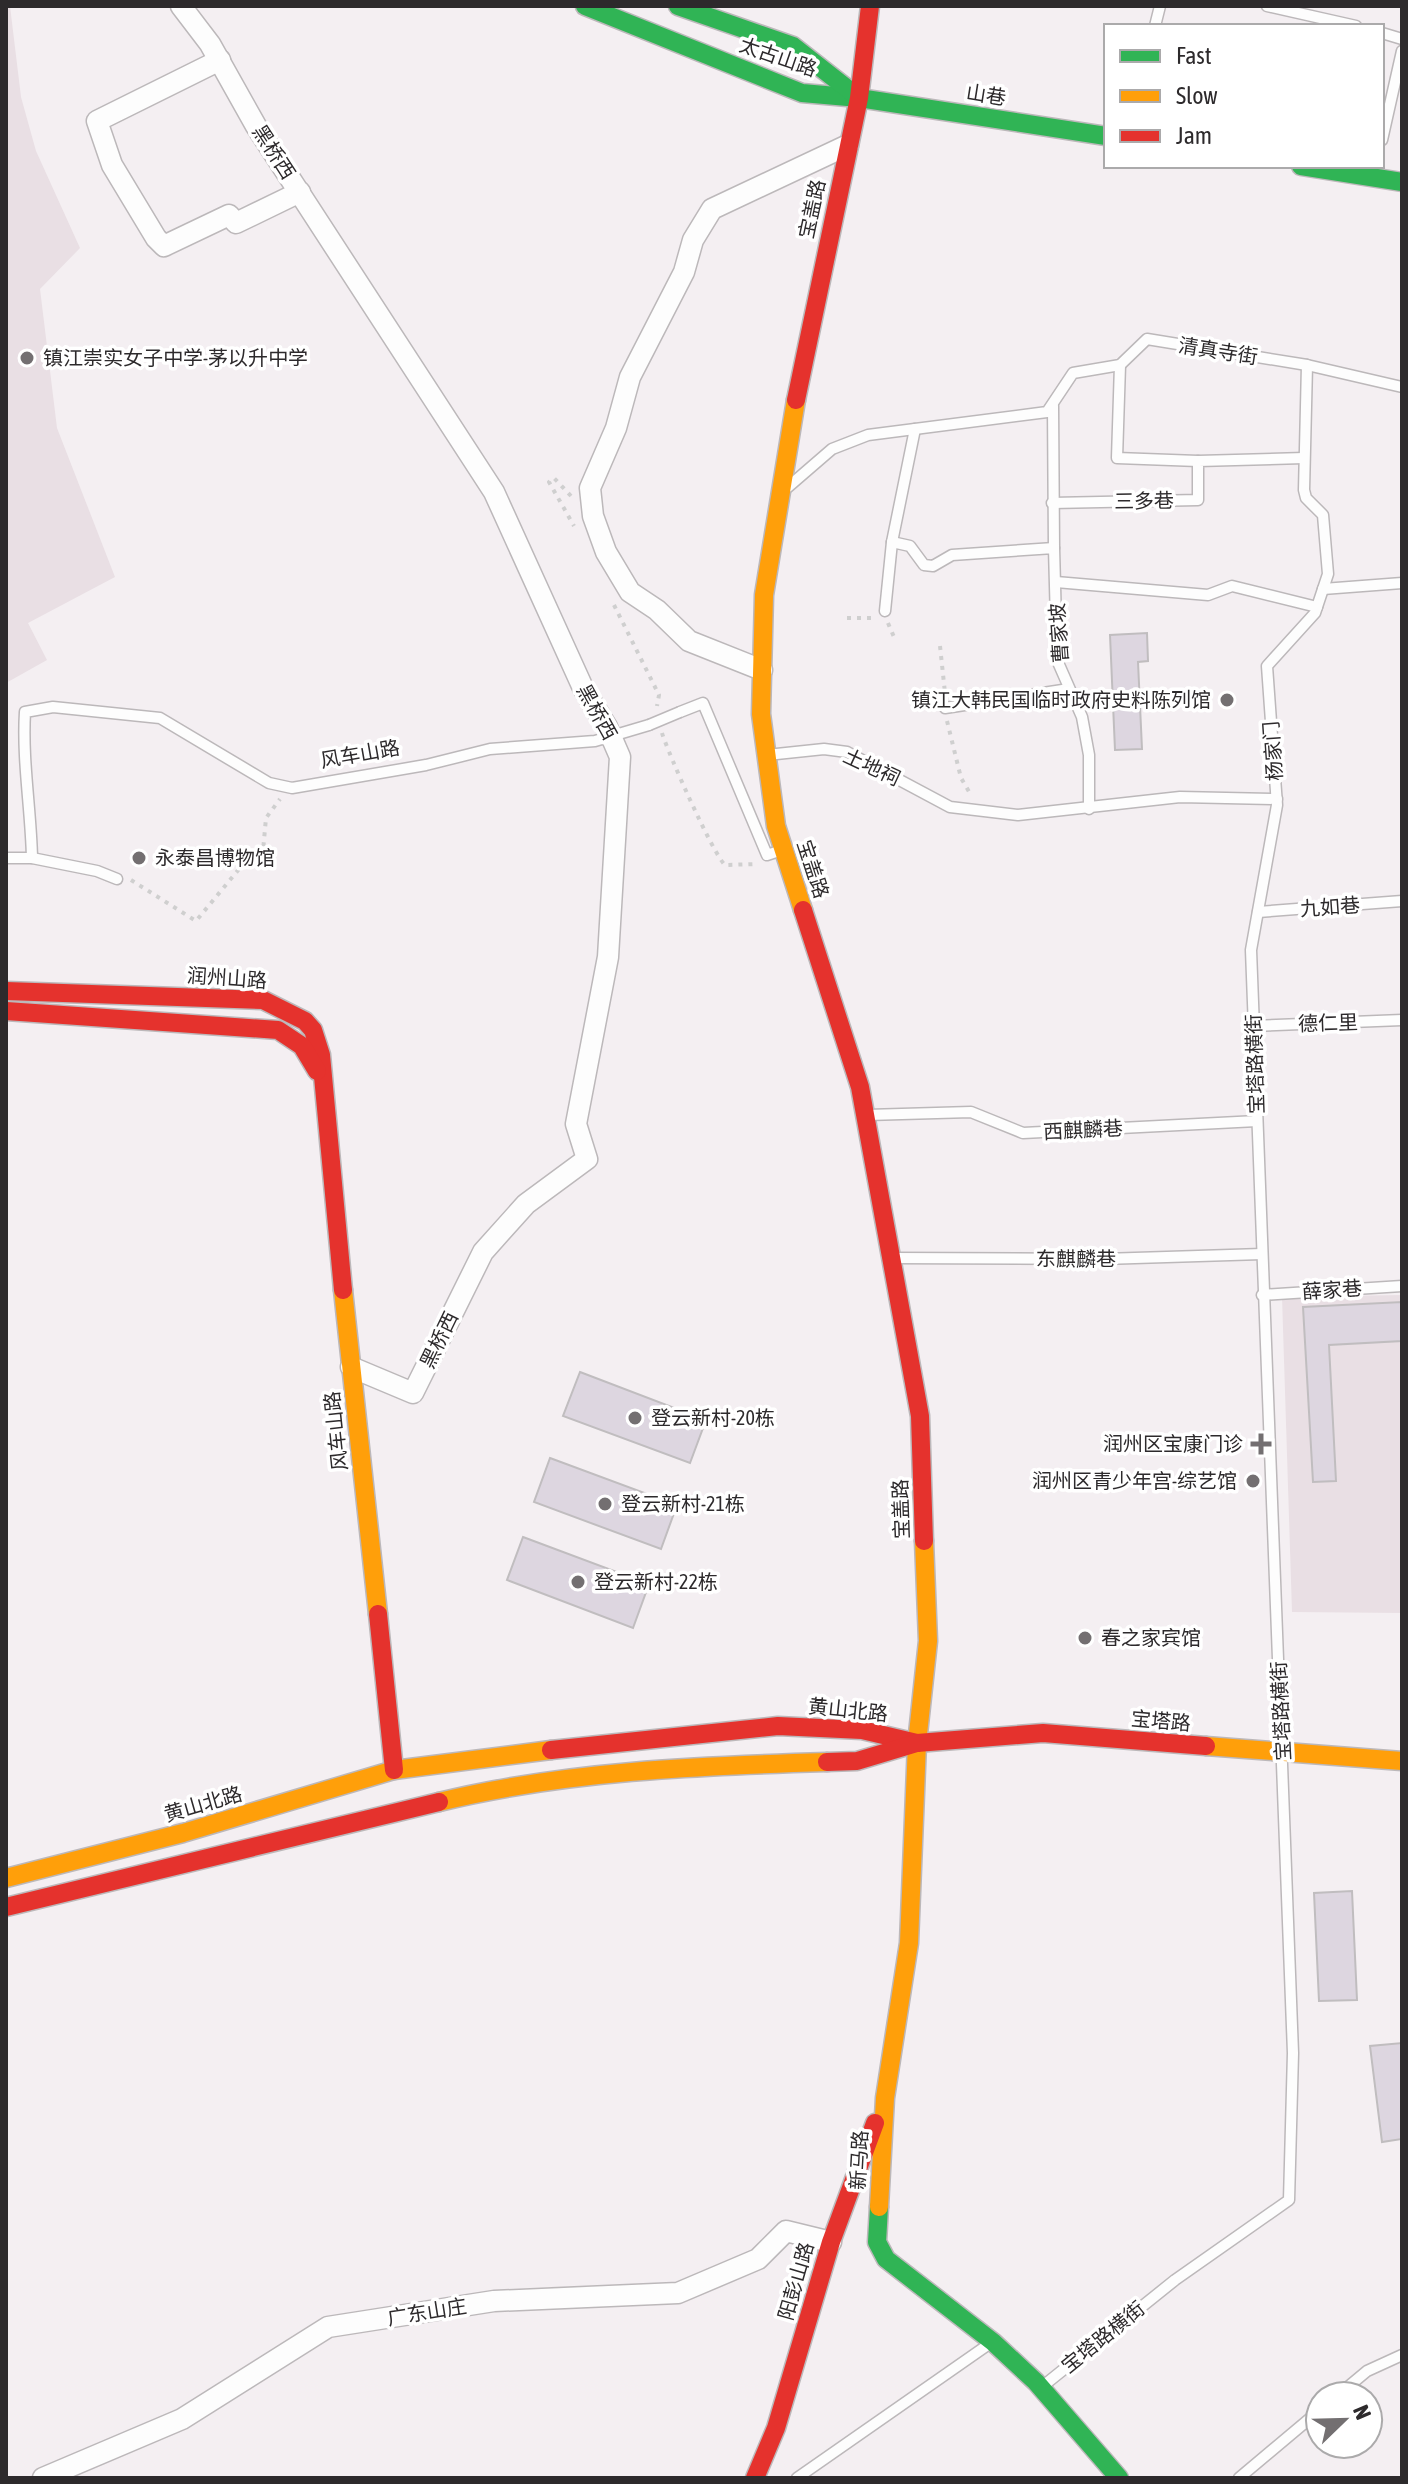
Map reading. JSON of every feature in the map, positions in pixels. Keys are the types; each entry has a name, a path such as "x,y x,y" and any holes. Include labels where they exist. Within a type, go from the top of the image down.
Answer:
{"street":[{"name":"黑桥西","path":"181,6 220,60 256,126 494,492 583,688 612,737 620,757 608,957 576,1124 587,1159 526,1204 483,1252 413,1393 351,1367"},
{"name":"太古山路","path":"585,6 802,93 859,98"},
{"name":"太古山路","path":"678,6 793,46 859,98"},
{"name":"宝盖路","path":"870,6 859,98 805,346 764,595 761,714 776,826 776,852 860,1087 920,1416 928,1641 917,1743"},
{"path":"220,60 97,121 112,165 156,238 164,246 229,215 236,223 300,192"},
{"name":"山巷","path":"859,98 1104,136"},
{"path":"762,670 689,641 657,610 630,592 606,552 593,516 590,488 616,428 630,377 684,272 693,240 712,209 848,145"},
{"path":"1326,168 1375,172 1402,182"},
{"name":"润州山路","path":"6,991 263,1000 284,1006 303,1017 315,1032 323,1053 322,1088"},
{"path":"6,1011 278,1030 298,1041 312,1055 322,1088"},
{"name":"风车山路","path":"322,1088 394,1770"},
{"name":"黄山北路","path":"6,1878 183,1833 394,1770 669,1735 778,1726 862,1730 917,1743"},
{"name":"宝塔路","path":"917,1743 1043,1733 1402,1761"},
{"name":"黄山北路","path":"6,1907 493,1789 671,1767 857,1761 917,1743"},
{"name":"新马路","path":"917,1743 909,1943 885,2098 877,2242 886,2259 993,2342 1041,2388 1119,2478"},
{"name":"阳彭山路","path":"755,2478 776,2428 831,2242 885,2098"},
{"name":"广东山庄","path":"43,2478 182,2419 328,2327 494,2301 678,2293 758,2259 786,2231 831,2242"}],"lane":[{"path":"1267,6 1347,24"},
{"path":"1384,131 1402,51"},
{"name":"清真寺街","path":"1120,365 1147,339 1307,365 1402,387"},
{"path":"780,493 832,449 868,435 1047,412 1073,373 1120,365"},
{"name":"三多巷","path":"1120,365 1117,458 1198,461 1304,458"},
{"name":"杨家门","path":"1258,912 1277,799 1267,666 1298,629 1308,624 1328,574 1325,522 1319,507 1306,498 1307,365"},
{"name":"曹家坡","path":"1055,401 1052,503 1057,660 1082,717 1089,755 1089,809"},
{"path":"882,615 892,542 915,429"},
{"name":"三多巷","path":"1052,503 1198,500 1198,461"},
{"path":"892,542 910,546 924,565 933,566 952,555 1054,548"},
{"path":"1056,582 1208,595 1232,586 1317,607"},
{"path":"1323,589 1402,583"},
{"path":"945,708 1069,689"},
{"name":"风车山路","path":"32,858 31,796 23,739 25,712 53,707 160,718 269,783 300,787 490,749 553,746 612,737 654,726 703,703 776,852"},
{"name":"土地祠","path":"766,755 824,749 847,752 950,807 1018,815 1180,797 1277,799"},
{"path":"6,858 32,858 97,871 117,879"},
{"name":"九如巷","path":"1258,912 1402,901"},
{"name":"宝塔路横街","path":"1041,2388 1175,2280 1289,2200 1293,2053 1284,1753 1262,1295 1251,950 1258,912"},
{"name":"德仁里","path":"1253,1026 1402,1020"},
{"name":"西麒麟巷","path":"865,1115 971,1112 1023,1133 1257,1121"},
{"name":"东麒麟巷","path":"891,1258 1103,1259 1262,1254"},
{"name":"薛家巷","path":"1262,1295 1402,1286"},
{"path":"797,2478 993,2342"},
{"path":"1356,2380 1367,2371 1402,2355"},
{"path":"1239,2478 1304,2423"}],"path":[{"path":"579,535 549,482 554,478 558,480 571,496 590,488"},
{"path":"612,602 659,695 656,711"},
{"path":"847,618 882,615"},
{"path":"940,646 945,708 961,778 971,792 972,809"},
{"path":"654,726 718,859 725,865 762,864 776,852"},
{"path":"117,879 127,878 196,921 249,857 263,851 266,818 284,794 297,795 300,787"}],"shaded area":[{"name":"镇江崇实女子中学-茅以升中学","path":"6,6 10,6 21,97 36,151 80,248 40,289 57,428 115,577 28,623 47,660 6,683"},
{"path":"1402,1295 1402,1613 1292,1612 1282,1297"}],"building":[{"path":"1147,633 1148,661 1138,662 1142,749 1115,750 1110,635"},
{"path":"1402,1302 1402,1341 1329,1345 1336,1481 1313,1482 1303,1307"},
{"name":"登云新村-20栋","path":"580,1372 706,1420 690,1463 563,1416"},
{"name":"登云新村-21栋","path":"550,1458 677,1505 661,1549 534,1502"},
{"name":"登云新村-22栋","path":"523,1537 649,1584 633,1628 507,1580"},
{"path":"1352,1891 1357,2000 1319,2001 1314,1893"},
{"path":"1402,2043 1402,2139 1382,2142 1370,2046"}],"traffic: fast":[{"path":"585,6 802,93 859,98 1104,136"},
{"path":"678,6 793,46 858,97"},
{"path":"1314,168 1402,182"},
{"path":"879,2207 877,2242 886,2259 993,2342 1036,2382 1119,2478"}],"traffic: slow":[{"path":"796,400 764,595 761,714 776,826 803,910"},
{"path":"343,1290 378,1614"},
{"path":"879,2207 885,2098 909,1943 917,1743 928,1641 924,1541"},
{"path":"1206,1746 1402,1761"},
{"path":"6,1878 183,1833 394,1770 551,1750"},
{"path":"439,1802 583,1777 681,1768 827,1762"}],"traffic: jam":[{"path":"796,400 859,98 870,6"},
{"path":"803,910 860,1087 920,1416 924,1541"},
{"path":"6,991 263,1000 305,1021 313,1030 321,1055 343,1290"},
{"path":"6,1011 278,1030 302,1046 317,1071"},
{"path":"378,1614 394,1770"},
{"path":"551,1750 778,1726 862,1730 917,1743"},
{"path":"827,1762 857,1761 917,1743 1043,1733 1206,1746"},
{"path":"6,1907 439,1802"},
{"path":"755,2478 776,2428 831,2242 875,2123"}],"place":[{"name":"镇江崇实女子中学-茅以升中学","path":"27,358"},
{"name":"镇江大韩民国临时政府史料陈列馆","path":"1227,700"},
{"name":"永泰昌博物馆","path":"139,858"},
{"name":"登云新村-20栋","path":"635,1418"},
{"name":"润州区宝康门诊","path":"1261,1444"},
{"name":"润州区青少年宫-综艺馆","path":"1253,1481"},
{"name":"登云新村-21栋","path":"605,1504"},
{"name":"登云新村-22栋","path":"578,1582"},
{"name":"春之家宾馆","path":"1085,1638"}]}
